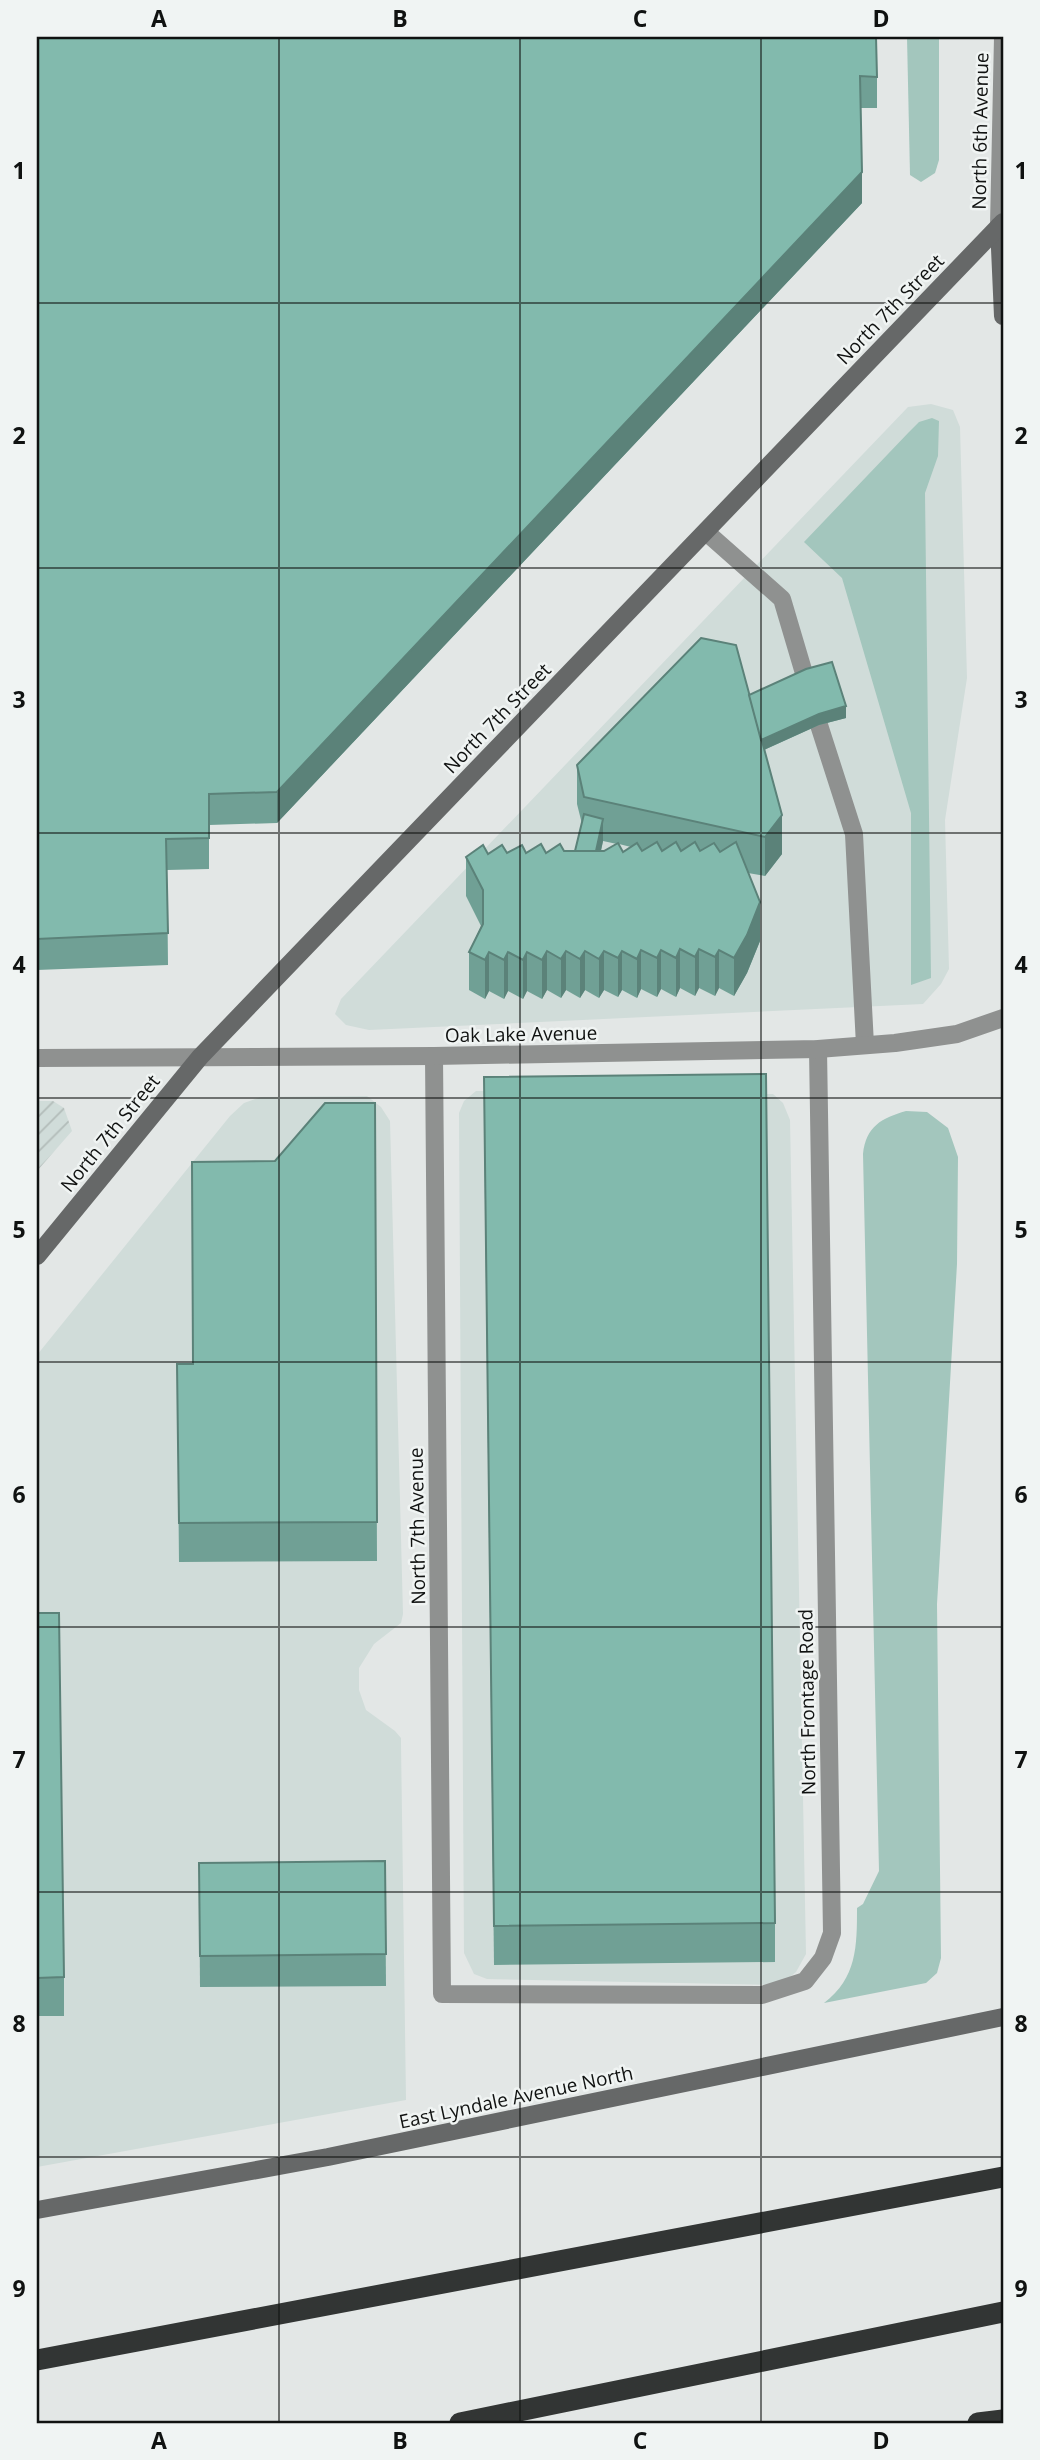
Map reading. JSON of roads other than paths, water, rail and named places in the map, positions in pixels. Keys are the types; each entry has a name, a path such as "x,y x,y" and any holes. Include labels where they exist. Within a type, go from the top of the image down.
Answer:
{"highway":[{"path":"37,2360 1003,2177"},
{"path":"460,2423 1003,2312"},
{"path":"978,2423 1003,2420"}],"main road":[{"path":"1001,224 1003,316"},
{"name":"North 7th Street","path":"37,1256 200,1057 1001,224"},
{"name":"East Lyndale Avenue North","path":"37,2210 328,2157 1003,2017"}],"street":[{"name":"North 6th Avenue","path":"1001,224 1003,37"},
{"path":"706,532 782,600 806,680"},
{"path":"819,725 854,834 865,1045"},
{"name":"Oak Lake Avenue","path":"37,1058 434,1056 818,1049 895,1044 957,1034 1003,1018"},
{"name":"North Frontage Road","path":"442,1994 762,1995 805,1981 823,1958 832,1933 818,1049"},
{"name":"North 7th Avenue","path":"434,1056 442,1994"}]}
